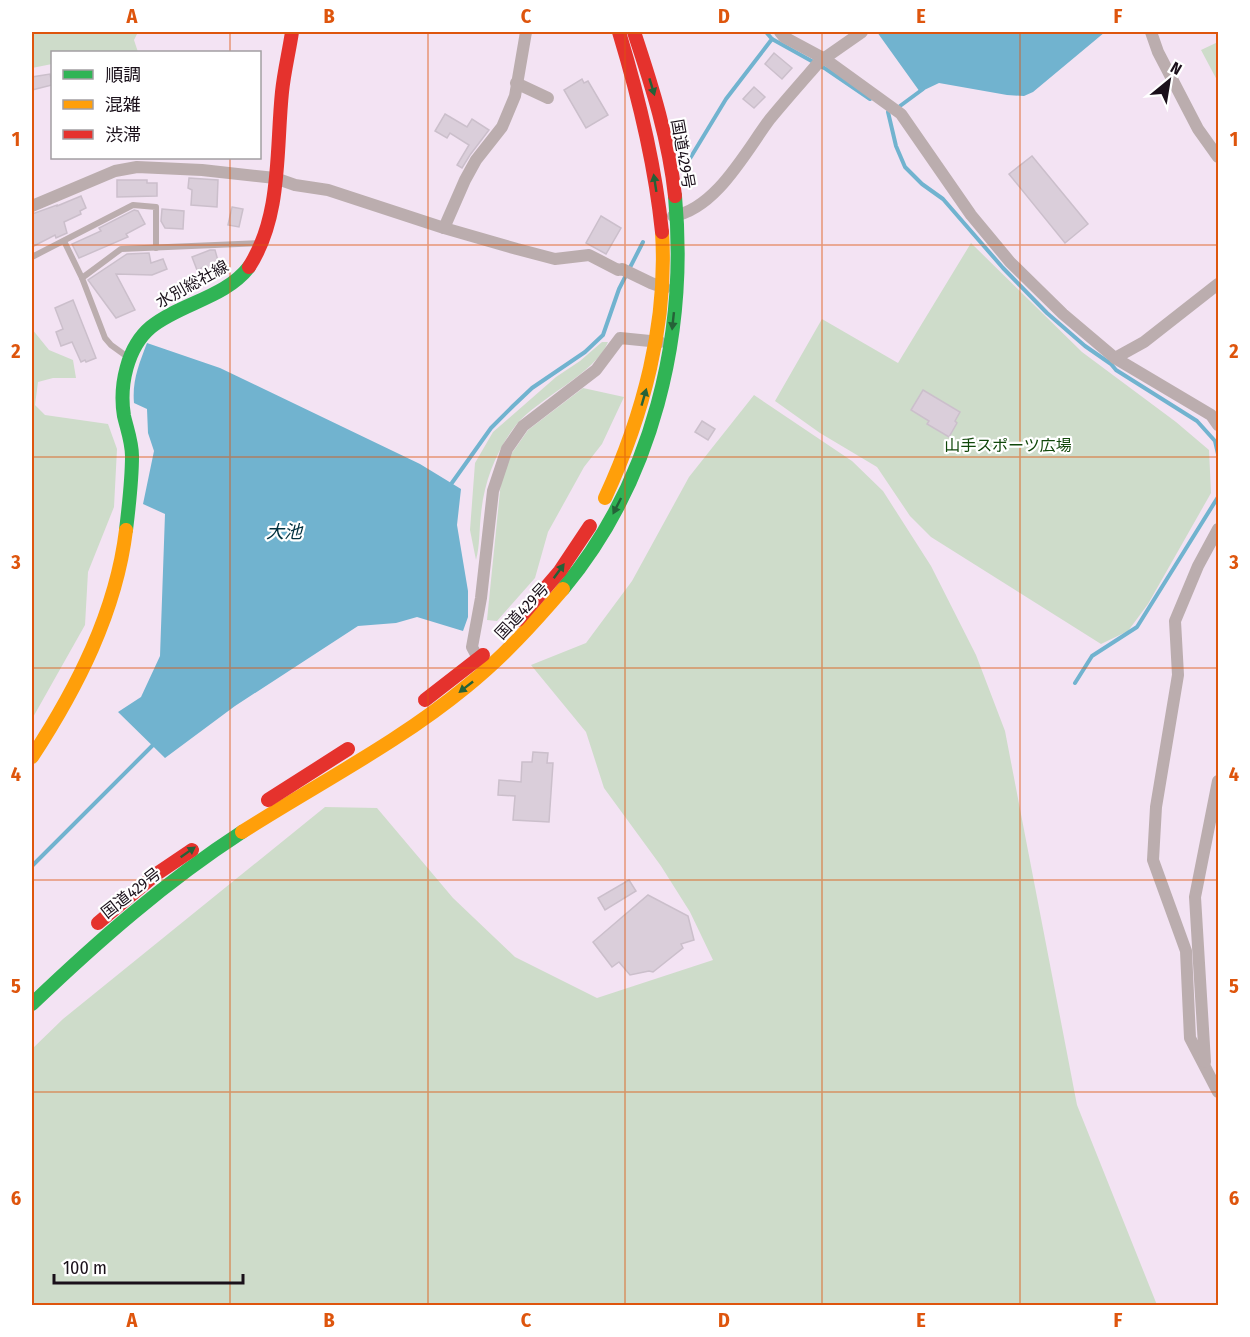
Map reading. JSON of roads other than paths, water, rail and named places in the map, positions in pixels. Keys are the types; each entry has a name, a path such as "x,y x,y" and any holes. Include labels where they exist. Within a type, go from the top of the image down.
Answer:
{"main road":[{"name":"水別総社線","path":"32,757 49,733 76,685 100,632 117,573 129,506 133,454 123,407 125,374 129,358 140,339 151,327 230,284 246,272 263,243 275,178 283,88 292,32"},
{"name":"国道429号","path":"32,1004 108,932 209,853 451,699 542,594 590,526 616,475 647,387 661,287 660,218 640,105 619,32"},
{"name":"国道429号","path":"410,710 517,642 553,604 601,534 630,480 653,422 665,379 670,343 678,241 672,173 663,126 634,32"},
{"name":"国道429号","path":"91,929 172,863 301,777 361,741"}],"street":[{"path":"444,228 470,170 502,127 515,96 526,32"},
{"path":"780,32 819,63 901,114 971,215 1010,262 1063,314 1115,358 1211,415 1218,425"},
{"path":"660,218 676,216 689,211 712,195 771,118 819,63 862,32"},
{"path":"1151,32 1158,52 1198,129 1218,157"},
{"path":"516,83 548,98"},
{"path":"32,206 115,171 137,167 202,170 275,178 295,185 328,190 444,228 555,259 589,255 618,270 628,272 661,287 676,289"},
{"path":"1115,358 1144,342 1218,284"},
{"path":"482,665 472,647 481,598 493,491 507,449 523,426 596,370 620,339 670,343"},
{"path":"1218,529 1198,566 1175,621 1178,675 1156,807 1153,860 1186,951 1190,1038 1218,1092"},
{"path":"1205,1065 1195,897 1218,781"}],"lane":[{"path":"32,257 133,205 156,207 156,248"},
{"path":"64,241 82,278 105,339 129,358"},
{"path":"82,278 121,249 263,243"}],"water":[{"path":"877,32 1105,32 1033,92 1024,96 939,83 920,92"},
{"name":"大池","path":"147,343 220,368 420,464 461,489 457,525 468,591 468,617 463,631 417,617 396,623 358,626 235,706 165,758 118,712 141,697 160,656 165,514 143,504 154,451 148,433 147,409 134,403 137,373"}],"waterway":[{"path":"686,165 726,99 772,39 766,32"},
{"path":"772,39 826,69 870,99"},
{"path":"900,106 923,89"},
{"path":"888,112 896,146 905,167 922,184 943,199 1003,268 1047,313 1116,370 1197,421 1215,441 1218,454"},
{"path":"449,487 491,428 513,406 532,388 585,352 603,335 619,289 643,242"},
{"path":"1075,683 1092,656 1137,627 1218,497"},
{"path":"32,866 154,744"}],"park label":[{"name":"山手スポーツ広場","path":"1008,445"}]}
